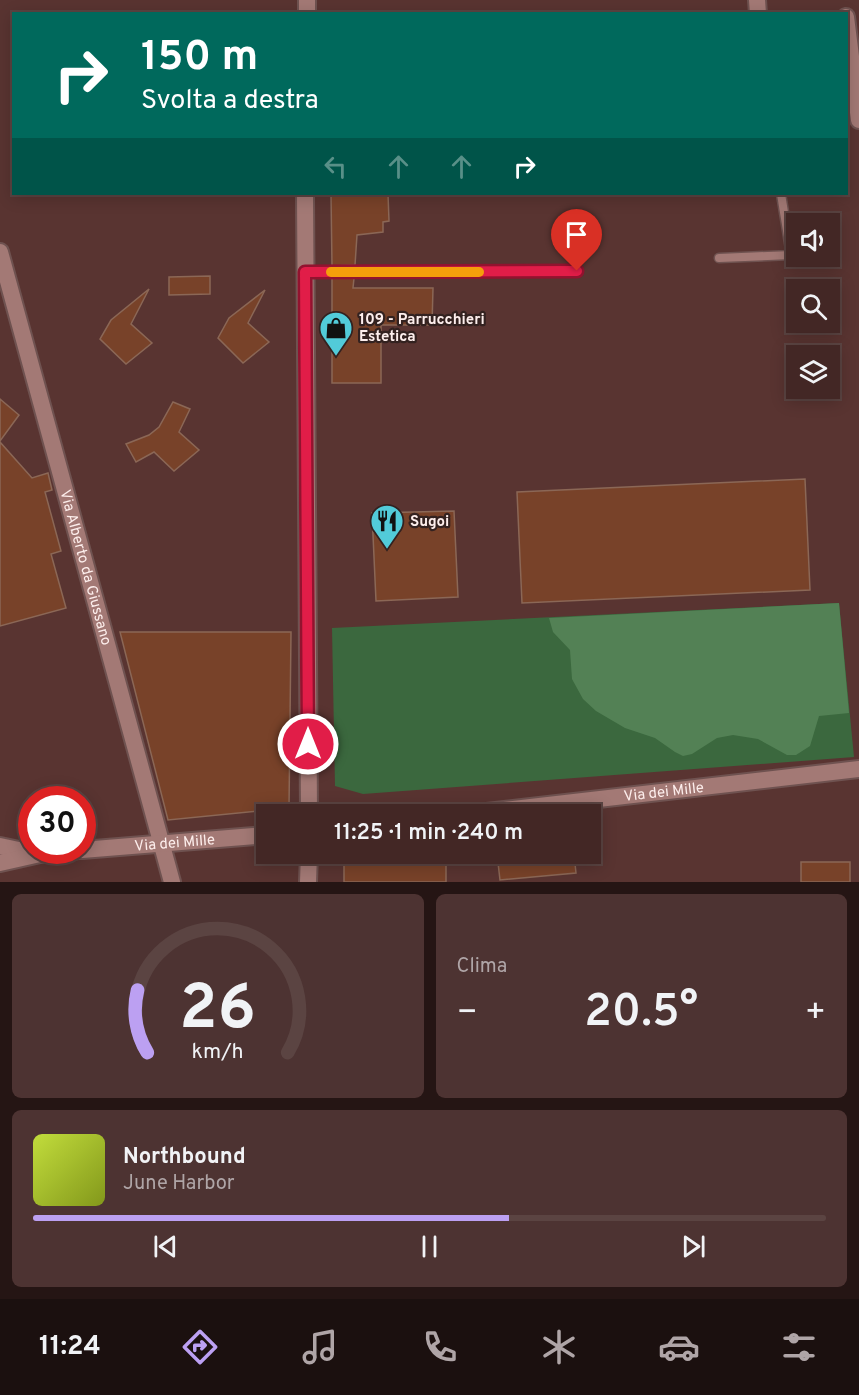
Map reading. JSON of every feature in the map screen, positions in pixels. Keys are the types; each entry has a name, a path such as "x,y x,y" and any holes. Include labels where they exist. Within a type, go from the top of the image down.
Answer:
{"street":[{"path":"848,31 859,120"},
{"path":"305,195 309,804"},
{"name":"Via Alberto da Giussano","path":"0,252 172,882"},
{"name":"Via dei Mille","path":"556,804 859,769"},
{"name":"Via dei Mille","path":"96,849 256,836"},
{"name":"Via dei Mille","path":"0,846 18,850"},
{"name":"Via dei Mille","path":"0,863 18,859"},
{"path":"308,882 309,864"}],"lane":[{"path":"719,258 791,255 781,195"},
{"path":"305,272 577,271"}],"green space":[{"path":"839,603 854,757 363,794 335,786 332,628"},
{"path":"839,603 849,713 819,716 810,746 796,755 787,755 758,739 733,735 717,738 692,754 683,756 655,738 625,728 596,711 583,699 572,679 570,650 553,632 549,618"}],"building":[{"path":"331,195 388,195 389,221 383,222 383,232 357,235 355,265 332,266"},
{"path":"210,276 210,294 169,295 169,277"},
{"path":"332,278 354,278 353,288 433,288 432,325 381,325 381,383 332,383"},
{"path":"149,289 131,324 152,343 126,364 100,339 111,320"},
{"path":"265,290 248,323 269,342 243,363 218,338 229,318"},
{"path":"0,399 19,415 0,441"},
{"path":"173,402 190,409 179,432 199,450 174,471 154,452 136,462 126,444 149,435 159,427"},
{"path":"0,442 32,478 48,473 52,490 45,492 61,551 51,554 66,608 0,626"},
{"path":"805,479 810,590 522,603 517,492"},
{"path":"454,511 458,597 376,601 372,513"},
{"path":"120,632 291,632 289,804 256,804 256,811 168,820"},
{"path":"801,862 850,862 850,882 801,882"},
{"path":"344,864 446,864 446,882 344,882"},
{"path":"498,864 575,864 576,873 500,880"}],"slow traffic":[{"path":"331,272 479,272"}],"place":[{"name":"109 - Parrucchieri Estetica","path":"336,357"},
{"name":"Sugoi","path":"387,550"}],"route":[{"path":"308,744 305,272 577,271"}]}
